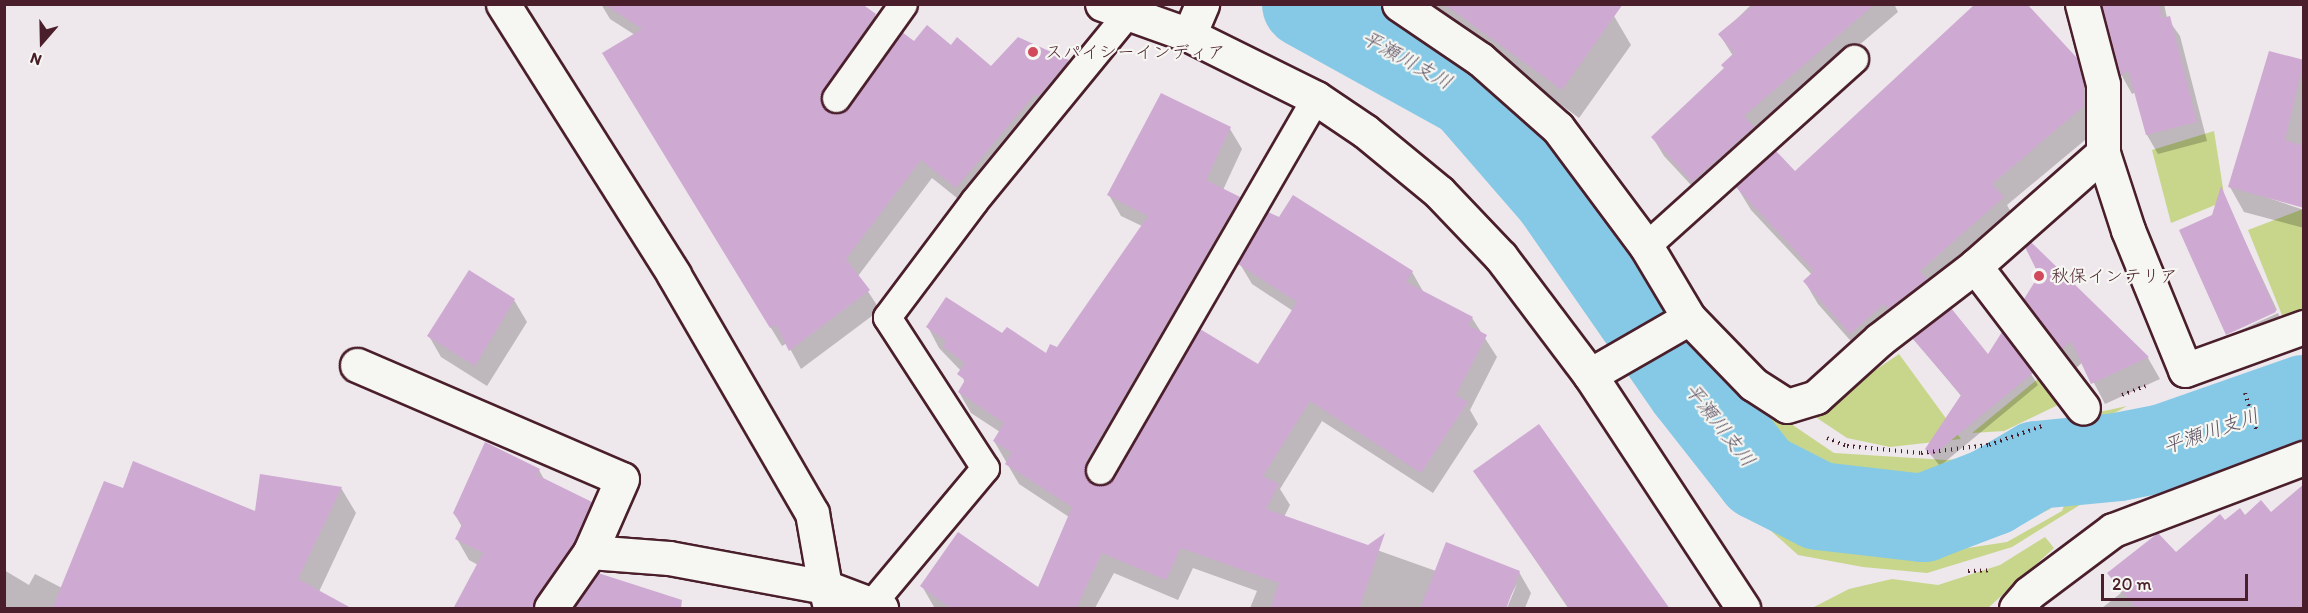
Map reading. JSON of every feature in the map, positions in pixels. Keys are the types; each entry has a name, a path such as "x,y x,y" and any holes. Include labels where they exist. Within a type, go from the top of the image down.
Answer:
{"street":[{"path":"504,4 674,275 812,513 828,598"},
{"path":"1189,35 1202,4"},
{"path":"1399,4 1480,59 1558,129 1646,246 1681,322 1753,384 1787,406 1816,397 1880,339 1975,266 2103,153"},
{"path":"2082,4 2103,84 2103,153 2128,230 2185,370 2304,327"},
{"path":"1115,9 1189,35 1316,98 1365,131 1439,192 1501,257 1590,375 1743,609"},
{"path":"1975,266 2084,408"},
{"path":"1590,375 1681,322"},
{"path":"357,365 622,479 590,552 550,609"},
{"path":"2016,609 2029,593 2113,530 2304,458"},
{"path":"590,552 669,558 828,598 876,607"}],"lane":[{"path":"837,98 903,4"},
{"path":"876,607 985,468 887,317 1115,9"},
{"path":"1646,246 1854,59"},
{"path":"1100,470 1316,98"}],"path":[{"path":"2232,353 2269,470"},
{"path":"1820,433 1847,446 1921,453 1955,449"},
{"path":"1968,571 2002,570"}],"green space":[{"path":"2214,131 2225,201 2171,223 2152,150"},
{"path":"2303,209 2303,320 2286,325 2248,230"},
{"path":"1687,353 1834,453 1946,460 1993,456 2095,413 2127,406 2002,476 1916,503 1853,497 1787,485 1761,464"},
{"path":"1899,354 1961,439 1890,447 1847,438 1811,414"},
{"path":"2045,373 2062,403 2004,431 1972,433"},
{"path":"1706,441 1716,441 1784,509 1845,523 1918,529 1935,553 2007,542 2062,511 2070,489 2102,472 2125,477 2012,547 1927,573 1863,567 1798,555 1750,512"},
{"path":"2069,479 2050,509 2004,531 1944,545 1930,527 2016,492"},
{"path":"2045,537 2054,548 1988,608 1812,608 1849,589 1892,579 1938,585 2000,565"}],"building":[{"path":"604,4 862,4 876,14 820,96 822,105 834,114 849,107 902,32 914,41 927,25 951,45 957,37 991,66 1018,37 1069,60 1038,97 1035,94 956,188 921,160 846,259 870,290 789,351 776,325 770,328 602,53 642,29"},
{"path":"1444,4 1623,4 1562,90"},
{"path":"1755,4 1875,4 1744,116 1754,127 1692,182 1651,137 1724,68 1721,65 1734,53 1718,34"},
{"path":"2102,4 2159,4 2162,18 2170,16 2197,122 2146,135 2128,70 2120,77"},
{"path":"1974,5 2028,5 2077,58 2084,86 2084,106 1992,184 2004,197 1920,271 1927,279 1888,309 1884,304 1850,334 1803,281 1814,271 1736,187 1776,151 1795,171"},
{"path":"2269,51 2304,60 2285,140 2304,146 2304,208 2228,187"},
{"path":"1161,93 1231,127 1206,180 1240,197 1086,462 1087,478 1101,486 1114,478 1200,329 1258,364 1297,302 1238,264 1268,212 1279,217 1293,195 1413,271 1406,282 1473,317 1468,325 1487,335 1456,395 1468,402 1421,473 1310,401 1263,476 1279,484 1266,509 1368,545 1385,533 1359,609 1270,609 1279,583 1181,548 1166,580 1102,553 1076,609 952,609 920,586 958,532 1038,587 1072,507 1005,464 1012,453 993,441 1004,423 958,392 965,380 957,374 965,363 943,347 946,341 926,327 946,297 1002,333 1007,327 1046,353 1050,344 1057,347 1148,216 1107,195"},
{"path":"2221,186 2276,312 2226,335 2179,230 2212,215"},
{"path":"2031,242 2149,357 2091,384 2071,341 2062,349 2024,299 2039,275 2025,247"},
{"path":"469,270 515,299 475,366 427,336"},
{"path":"1951,308 1988,354 2002,332 2033,373 1932,456 1925,449 1961,395 1912,338"},
{"path":"1539,424 1670,609 1570,609 1473,471"},
{"path":"485,442 540,469 537,475 592,502 574,543 536,597 533,609 453,609 483,553 455,539 462,524 453,513"},
{"path":"133,461 255,511 260,474 342,487 298,579 353,609 52,609 104,481 123,488"},
{"path":"2304,484 2304,609 2137,609 2107,573 2158,533 2176,552 2220,514 2225,520 2240,508 2245,515 2261,500 2271,512"},
{"path":"1446,542 1520,571 1506,609 1420,609"},
{"path":"598,573 682,600 681,609 573,609"}],"waterway":[{"name":"平瀬川支川","path":"1306,4 1469,94 1556,194 1691,388 1760,476 1819,506 1923,518 1991,492 2037,465 2118,457 2164,448 2304,399"}],"place":[{"name":"スパイシーインディア","path":"1033,52"},
{"name":"秋保インテリア","path":"2039,276"}]}
